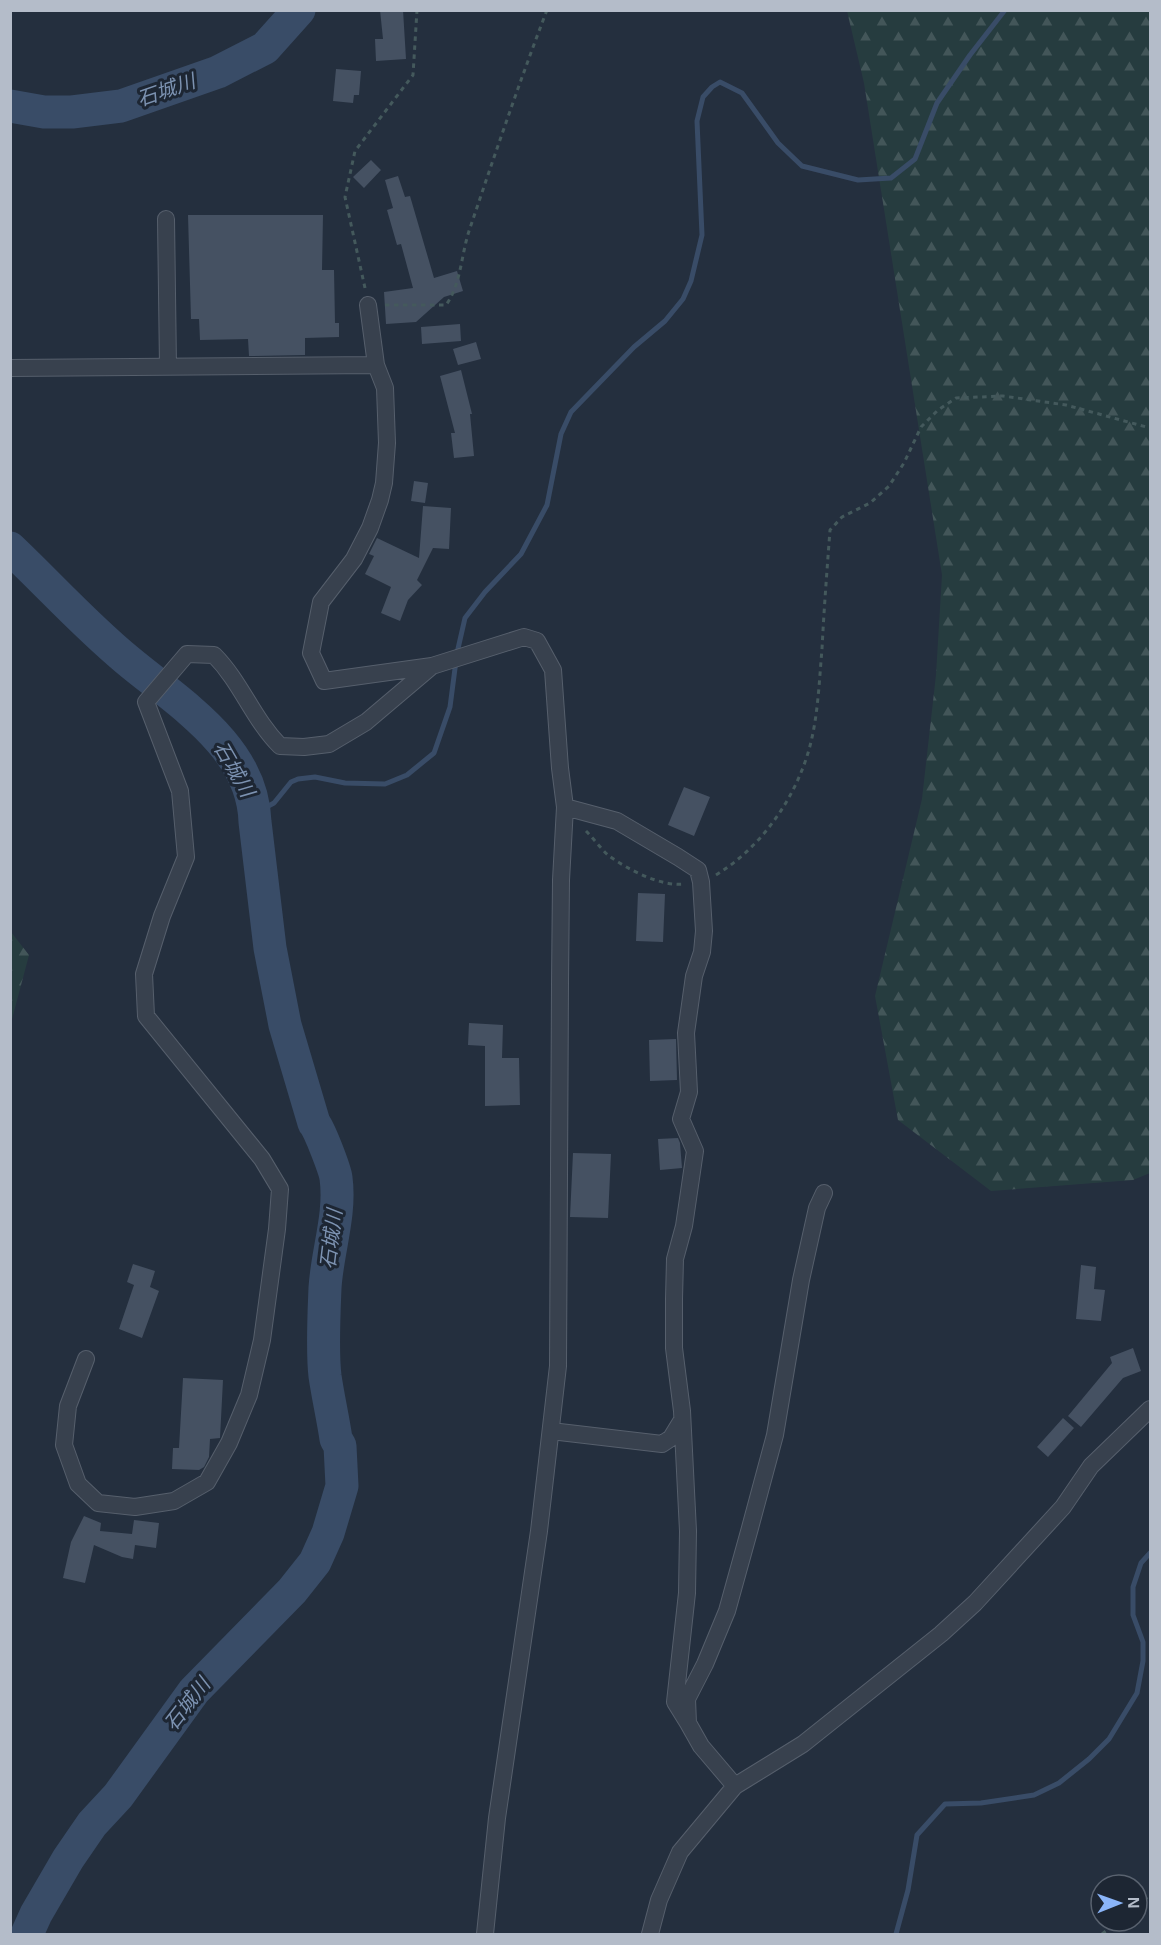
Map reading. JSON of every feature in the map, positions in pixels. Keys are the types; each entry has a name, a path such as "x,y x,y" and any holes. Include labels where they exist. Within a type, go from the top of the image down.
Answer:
{"street":[{"path":"166,219 168,367"},
{"path":"368,304 376,365 385,388 387,442 384,483 370,528 354,559 321,602 310,653 324,681 432,666 524,637 537,641 554,670 560,768 565,807 561,880 558,1366 539,1531 497,1818 485,1935"},
{"path":"10,368 376,365"},
{"path":"86,1359 68,1406 64,1445 78,1484 98,1503 135,1508 174,1501 207,1482 229,1443 249,1395 262,1340 277,1229 280,1189 262,1159 146,1016 144,974 162,916 186,857 180,791 146,702 187,654 214,655 229,670 266,732 280,746 304,747 329,744 366,722 432,666"},
{"path":"565,807 617,821 698,870 701,882 704,931 702,952 694,976 686,1033 689,1092 681,1119 695,1151 684,1226 675,1259 674,1348 682,1420 688,1531 687,1593 675,1702 701,1746 735,1786"},
{"path":"688,1723 687,1699 705,1664 727,1611 775,1435 801,1280 817,1208 824,1193"},
{"path":"650,1935 659,1900 680,1852 735,1786 803,1744 975,1603 1063,1507 1090,1466 1150,1409"},
{"path":"551,1431 662,1444 671,1438 682,1420"}],"path":[{"path":"417,10 413,75 355,151 345,197 368,304 446,305 453,294 467,238 518,86 547,10"},
{"path":"565,807 608,855 655,881 673,885 701,882 727,869 762,836 785,807 808,754 820,679 830,530 842,517 870,503 888,486 904,463 921,427 938,410 956,399 1003,396 1066,405 1150,428"}],"green space":[{"path":"847,11 1150,11 1150,1173 1133,1180 991,1191 898,1120 875,996 922,799 936,675 942,575 864,83"},
{"path":"11,932 29,955 11,1023"}],"building":[{"path":"380,10 403,10 406,59 376,61 375,39 383,39"},
{"path":"336,69 361,71 359,95 354,95 353,103 333,101"},
{"path":"371,160 381,170 364,188 353,177"},
{"path":"398,176 405,197 410,196 434,278 457,271 463,291 444,297 416,322 386,324 384,292 413,288 401,244 397,245 387,210 393,208 385,180"},
{"path":"188,215 323,215 322,270 334,270 335,323 339,323 339,337 305,338 305,355 249,356 248,339 200,340 199,319 191,319"},
{"path":"460,324 461,341 422,344 421,327"},
{"path":"476,342 481,359 458,365 453,349"},
{"path":"461,370 472,414 470,414 474,456 454,458 451,433 455,433 440,376"},
{"path":"414,481 428,483 425,503 411,501"},
{"path":"423,506 451,508 449,549 433,548 417,580 422,585 408,600 400,621 381,613 391,587 365,574 374,556 369,554 377,538 419,558"},
{"path":"684,787 710,797 694,836 668,825"},
{"path":"638,893 665,894 663,942 636,941"},
{"path":"469,1023 503,1025 502,1058 519,1058 520,1105 485,1106 485,1046 468,1045"},
{"path":"676,1039 677,1080 650,1081 649,1040"},
{"path":"678,1138 682,1168 660,1170 658,1139"},
{"path":"573,1153 611,1154 608,1218 570,1217"},
{"path":"133,1264 155,1271 150,1287 159,1291 142,1338 119,1329 134,1285 127,1282"},
{"path":"1081,1265 1096,1267 1094,1289 1105,1290 1101,1321 1076,1319"},
{"path":"1133,1348 1141,1371 1123,1378 1081,1427 1068,1416 1112,1363 1110,1357"},
{"path":"183,1378 223,1380 220,1438 210,1439 209,1457 204,1467 199,1470 172,1469 173,1448 179,1448"},
{"path":"1063,1418 1074,1428 1048,1457 1037,1447"},
{"path":"84,1516 101,1523 100,1531 132,1534 134,1520 159,1523 156,1548 135,1545 133,1559 122,1557 94,1545 85,1583 63,1578 71,1542"}],"waterway":[{"name":"石城川","path":"10,106 44,112 72,112 121,106 218,72 265,48 299,10"},
{"path":"255,813 274,803 291,782 298,779 315,777 345,783 385,784 407,775 434,753 450,707 457,653 465,618 485,592 521,554 547,505 561,434 571,412 634,347 665,321 683,299 691,281 702,235 697,121 703,97 712,87 720,82 742,93 778,143 802,166 858,180 891,178 915,159 937,103 1005,10"},
{"name":"石城川","path":"10,548 111,646 209,728 227,748 241,771 251,795 270,948 285,1025 314,1123 336,1178 337,1206 325,1288 324,1355 325,1376 336,1439 340,1446 342,1486 328,1533 315,1562 292,1591 194,1691 118,1796 92,1824 68,1859 27,1934"},
{"path":"896,1934 908,1890 917,1835 945,1804 981,1803 1034,1795 1059,1783 1089,1759 1109,1739 1137,1693 1143,1661 1143,1642 1133,1615 1133,1587 1141,1563 1150,1553"}]}
